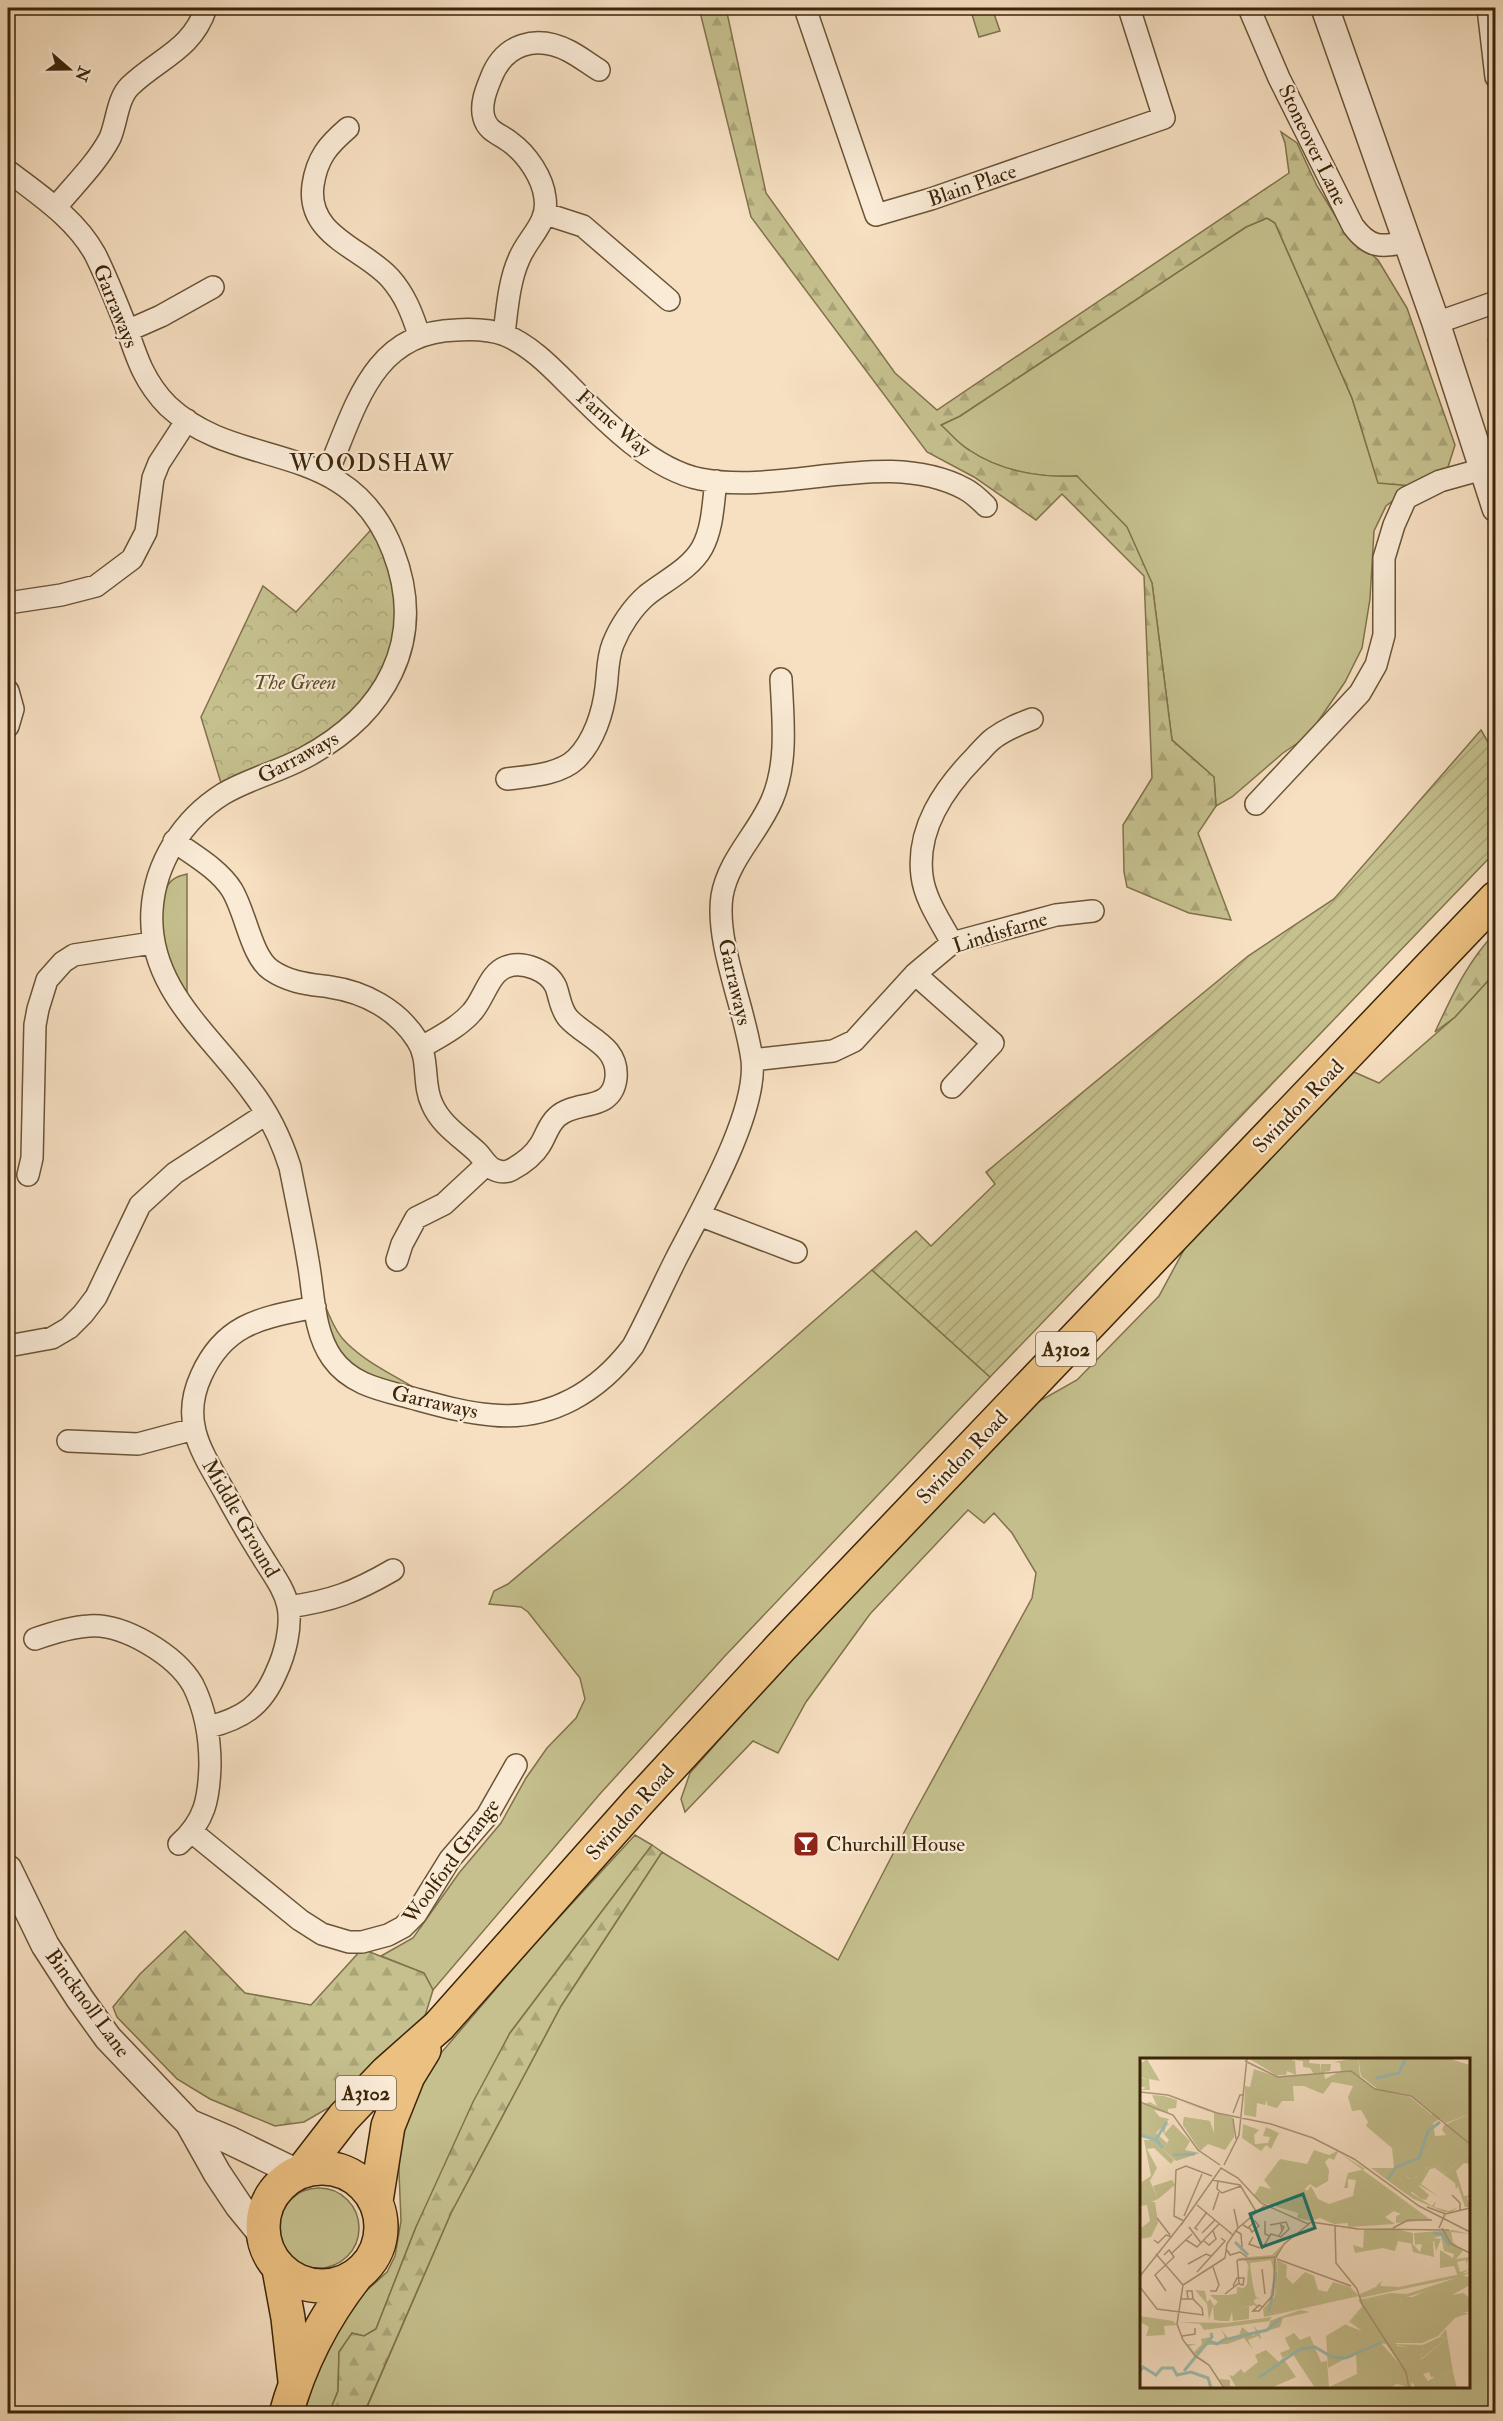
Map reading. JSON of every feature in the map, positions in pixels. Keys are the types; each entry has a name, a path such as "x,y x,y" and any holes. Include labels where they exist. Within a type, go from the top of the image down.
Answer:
{"main road":[{"name":"Swindon Road","path":"300,2171 358,2102 387,2072 439,2026 631,1810 781,1647 1496,898"},
{"name":"Swindon Road","path":"376,2201 386,2134 395,2105 408,2076 439,2026"},
{"path":"286,2414 295,2381 320,2330 356,2276 370,2264 381,2238 381,2224 376,2201 370,2190 351,2175 327,2169 300,2171 283,2183 268,2202 262,2234 267,2253 279,2269 293,2279 310,2284 327,2285 356,2276"},
{"path":"279,2269 288,2318 295,2381"}],"street":[{"path":"56,207 100,155 111,136 128,88 190,39 201,23 206,8"},
{"name":"Blain Place","path":"805,8 876,215 930,199 1164,118 1129,8"},
{"name":"Stoneover Lane","path":"1249,8 1279,78 1353,226 1364,238 1378,246 1407,242"},
{"path":"1325,8 1436,323 1496,508"},
{"path":"1488,8 1496,77"},
{"path":"504,334 519,259 546,214 542,181 521,150 494,133 487,125 483,103 488,87 500,60 524,43 539,42 555,45 599,70"},
{"path":"348,128 328,144 319,160 311,198 314,209 341,242 375,264 389,277 403,294 412,312 419,335"},
{"name":"Garraways","path":"8,171 56,207 84,237 94,253 142,372 151,388 170,408 187,420 231,441 327,474 342,483 369,507 388,538 395,556 404,593 404,632 394,672 387,686 367,711 341,736 291,765 224,793 193,820 174,841 158,874 153,892 152,942 159,966 180,1004 252,1090 281,1141 290,1167 320,1333 332,1358 350,1377 363,1384 427,1402 492,1415 515,1415 558,1406 585,1394 618,1366 633,1346 728,1154 747,1106 753,1081 752,1060 724,940 721,916 722,896 729,872 772,800 780,775 783,723 781,679"},
{"path":"546,214 583,226 669,300"},
{"path":"127,331 161,316 213,287"},
{"path":"1436,323 1496,302"},
{"name":"Farne Way","path":"327,474 364,388 377,367 392,351 419,335 433,331 475,329 504,334 531,351 652,457 687,476 716,481 757,482 904,473 930,476 951,483 968,490 986,506"},
{"path":"8,603 61,595 96,586 132,559 146,532 153,478 159,463 187,420"},
{"path":"1256,804 1360,693 1376,665 1384,635 1384,558 1394,525 1406,498 1440,481 1483,469"},
{"path":"507,779 552,771 575,759 583,748 598,724 603,705 607,663 613,643 634,609 645,597 693,560 702,548 709,532 716,481"},
{"path":"8,691 13,709 8,726"},
{"path":"952,943 927,897 922,877 921,859 925,832 935,809 968,764 993,738 1011,727 1032,719"},
{"path":"174,841 206,864 230,887 245,917 259,957 266,966 292,980 345,990 371,999 407,1026 422,1047 432,1106 440,1119 481,1156 486,1164 501,1172 509,1171 535,1151 555,1118 564,1111 586,1104 596,1104 606,1098 613,1088 615,1079 613,1059 601,1042 568,1017 561,1007 555,985 538,970 516,965 500,971 479,1004 460,1023 422,1047"},
{"name":"Lindisfarne","path":"752,1060 833,1051 854,1041 915,974 952,943 1018,923 1056,915 1093,911"},
{"path":"28,1175 32,1158 35,1025 41,995 47,980 63,962 74,955 152,942"},
{"path":"915,974 993,1043 952,1087"},
{"path":"8,1346 52,1338 69,1328 96,1297 140,1205 175,1173 266,1114"},
{"path":"398,1260 402,1244 416,1218 444,1204 486,1164"},
{"path":"699,1215 796,1252"},
{"name":"Middle Ground","path":"209,1727 232,1721 248,1712 263,1697 281,1662 286,1640 288,1607 279,1584 245,1530 203,1455 194,1430 193,1399 197,1384 209,1361 237,1329 253,1322 315,1307"},
{"path":"68,1442 138,1444 194,1430"},
{"path":"288,1607 319,1603 339,1597 358,1590 393,1570"},
{"path":"35,1639 90,1626 128,1633 148,1642 192,1683 209,1727"},
{"name":"Woolford Grange","path":"209,1727 208,1795 202,1816 186,1838 300,1920 322,1934 344,1941 362,1942 403,1928 416,1914 450,1859 486,1816 516,1765"},
{"name":"Bincknoll Lane","path":"8,1869 45,1945 102,2030 143,2077 189,2123 217,2173 262,2234"},
{"name":"Bincknoll Lane","path":"189,2123 300,2171"}],"green space":[{"path":"699,8 726,8 766,193 895,373 937,410 1289,173 1285,143 1281,132 1297,143 1317,186 1344,230 1378,260 1407,308 1455,445 1448,467 1413,486 1378,483 1352,398 1275,223 1267,218 1246,227 960,416 941,425 965,448 1007,468 1049,476 1077,476 1127,527 1152,583 1172,740 1214,777 1216,806 1198,833 1231,920 1189,913 1127,887 1124,872 1123,825 1152,778 1144,576 1062,494 1036,520 974,477 927,452 751,217"},
{"path":"970,8 992,8 1000,31 979,37"},
{"path":"1267,218 1275,223 1352,398 1378,482 1413,486 1386,506 1374,531 1370,599 1362,648 1345,682 1308,736 1283,753 1232,797 1216,806 1214,777 1172,740 1152,583 1077,476 1049,476 1007,468 965,448 941,425 960,416 1246,227"},
{"path":"1495,328 1495,372 1488,339"},
{"name":"The Green","path":"379,521 405,611 367,711 224,793 201,717 263,586 296,612"},
{"path":"1481,730 1495,754 1495,852 990,1377 872,1270 916,1231 931,1246 995,1184 986,1172 1248,956 1334,899"},
{"path":"187,874 187,995 166,954 161,919 163,900 168,885 174,879"},
{"path":"1495,933 1495,973 1455,1017 1435,1032 1468,968"},
{"path":"1495,973 1495,2413 364,2414 451,2213 561,2006 662,1852 838,1960 911,1819 1032,1598 1036,1573 1012,1533 994,1513 984,1523 968,1510 870,1614 806,1702 778,1753 753,1741 685,1812 681,1799 690,1773 851,1591 1036,1403 1077,1380 1159,1296 1185,1248 1354,1072 1379,1083 1455,1017"},
{"path":"872,1270 990,1377 724,1657 599,1795 433,1990 424,1973 381,1956 413,1938 459,1873 501,1823 526,1778 547,1748 576,1718 585,1699 580,1678 528,1612 521,1607 489,1604 494,1591 508,1584 626,1485"},
{"path":"323,1300 336,1329 350,1346 367,1360 416,1389 363,1371 351,1363 341,1353 334,1340"},
{"path":"635,1835 652,1845 510,2033 416,2227 376,2329 364,2336 352,2333 339,2352 338,2391 329,2413 304,2414 323,2351 354,2302 387,2272 395,2256 401,2221 398,2148 408,2113 423,2079 441,2053 530,1949"},
{"path":"652,1845 662,1852 561,2006 451,2213 364,2413 329,2413 338,2391 339,2352 352,2333 364,2336 376,2329 416,2227 473,2102 510,2033"},
{"path":"185,1931 245,1993 311,2005 362,1949 424,1973 433,1990 425,2016 337,2103 304,2122 275,2126 210,2099 177,2079 117,2017 113,2007 140,1974"},
{"path":"319,2188 334,2191 347,2200 356,2213 359,2228 356,2243 347,2256 334,2265 319,2268 304,2265 291,2256 282,2243 279,2228 282,2213 291,2200 304,2191"}],"place":[{"name":"Churchill House","path":"806,1844"}],"district":[{"name":"WOODSHAW","path":"372,463"}]}
